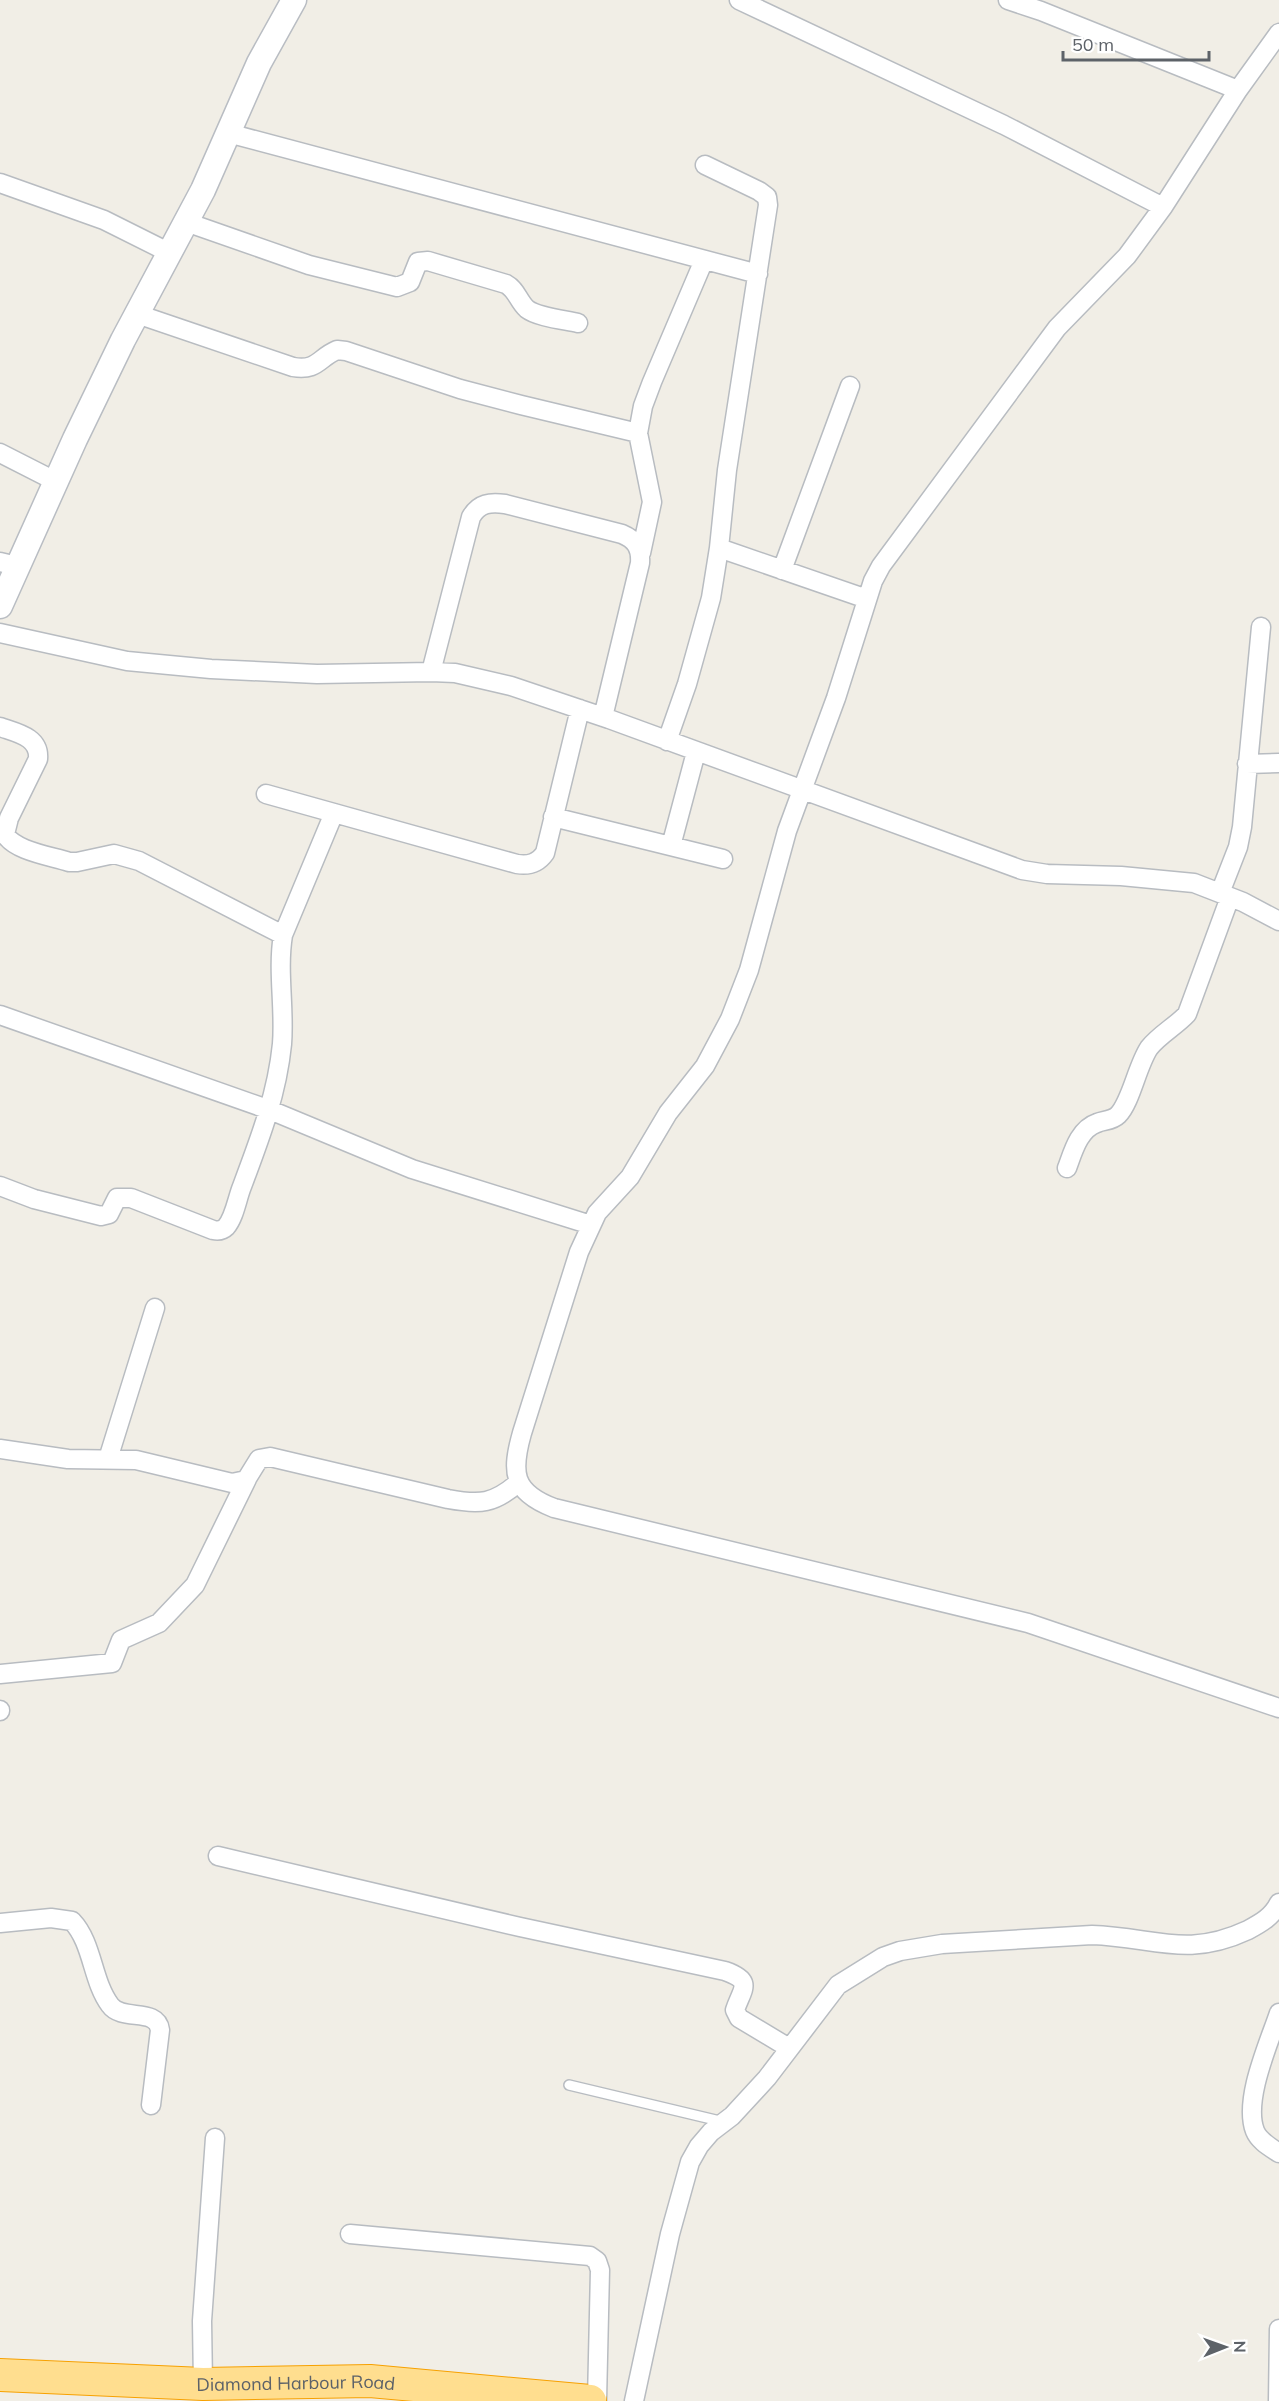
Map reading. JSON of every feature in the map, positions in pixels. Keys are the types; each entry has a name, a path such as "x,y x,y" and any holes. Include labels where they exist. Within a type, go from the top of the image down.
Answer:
{"highway":[{"name":"Diamond Harbour Road","path":"0,2376 203,2384 370,2382 590,2401"}],"street":[{"path":"739,0 771,7 1163,207"},
{"path":"1008,0 1044,5 1238,90"},
{"path":"0,606 8,564 55,481 137,314 186,222 289,1"},
{"path":"1279,33 1238,90 1163,207 1127,256 1057,328 882,566 867,599 836,698 801,789 787,831 749,970 730,1019 705,1066 668,1113 630,1177 603,1205 591,1225 579,1252 514,1463 519,1482 531,1498 554,1508 1028,1623 1279,1708"},
{"path":"228,133 758,274"},
{"path":"667,741 687,684 711,598 727,470 767,219 767,197 705,165"},
{"path":"0,183 104,220 170,253"},
{"path":"186,222 309,265 397,287 410,282 418,262 428,261 506,284 514,289 523,304 533,313 578,323"},
{"path":"603,717 652,502 638,433 639,423 649,390 704,260"},
{"path":"137,314 293,367 309,368 337,350 346,351 490,397 638,433"},
{"path":"782,570 850,386"},
{"path":"0,453 55,481"},
{"path":"431,672 471,517 481,505 505,504 622,534 631,538 641,553"},
{"path":"719,548 867,599"},
{"path":"1067,1168 1079,1139 1086,1130 1095,1123 1108,1121 1118,1116 1124,1107 1141,1062 1151,1046 1187,1014 1225,895 1242,827 1261,627"},
{"path":"0,633 127,661 148,663 317,674 431,672 481,678 603,717 1022,870 1047,874 1121,876 1194,883 1279,921"},
{"path":"266,794 525,865 540,860 545,853 580,709"},
{"path":"0,727 27,737 39,751 38,759 9,818 5,834 8,841 69,862 114,854 139,861 283,935"},
{"path":"671,846 696,752"},
{"path":"1247,764 1279,764"},
{"path":"0,1186 34,1199 101,1216 109,1214 117,1198 131,1198 219,1231 225,1228 231,1218 270,1110 282,1043 280,953 283,935 334,813"},
{"path":"553,817 723,859"},
{"path":"0,1015 270,1110 412,1169 591,1225"},
{"path":"108,1459 155,1308"},
{"path":"0,1449 68,1459 136,1460 232,1483 247,1479"},
{"path":"0,1674 112,1663 121,1640 159,1623 195,1585 247,1479 259,1460 270,1457 468,1502 485,1502 496,1499 519,1482"},
{"path":"218,1856 725,1971 738,1977 744,1984 745,1989 735,2010 739,2018 789,2049"},
{"path":"634,2401 680,2192 690,2162 699,2146 767,2078 838,1985 868,1966 900,1951 942,1944 1110,1935 1170,1945 1194,1946 1225,1940 1255,1926 1269,1916 1279,1903"},
{"path":"0,1923 51,1918 72,1921 81,1936 110,2005 120,2013 152,2018 158,2023 160,2030 151,2105"},
{"path":"1279,2013 1256,2087 1251,2115 1256,2133 1267,2145 1279,2153"},
{"path":"203,2384 202,2321 215,2138"},
{"path":"350,2234 590,2256 597,2261 600,2270 597,2401"},
{"path":"1278,2401 1279,2329"}],"lane":[{"path":"569,2085 724,2122"}]}
